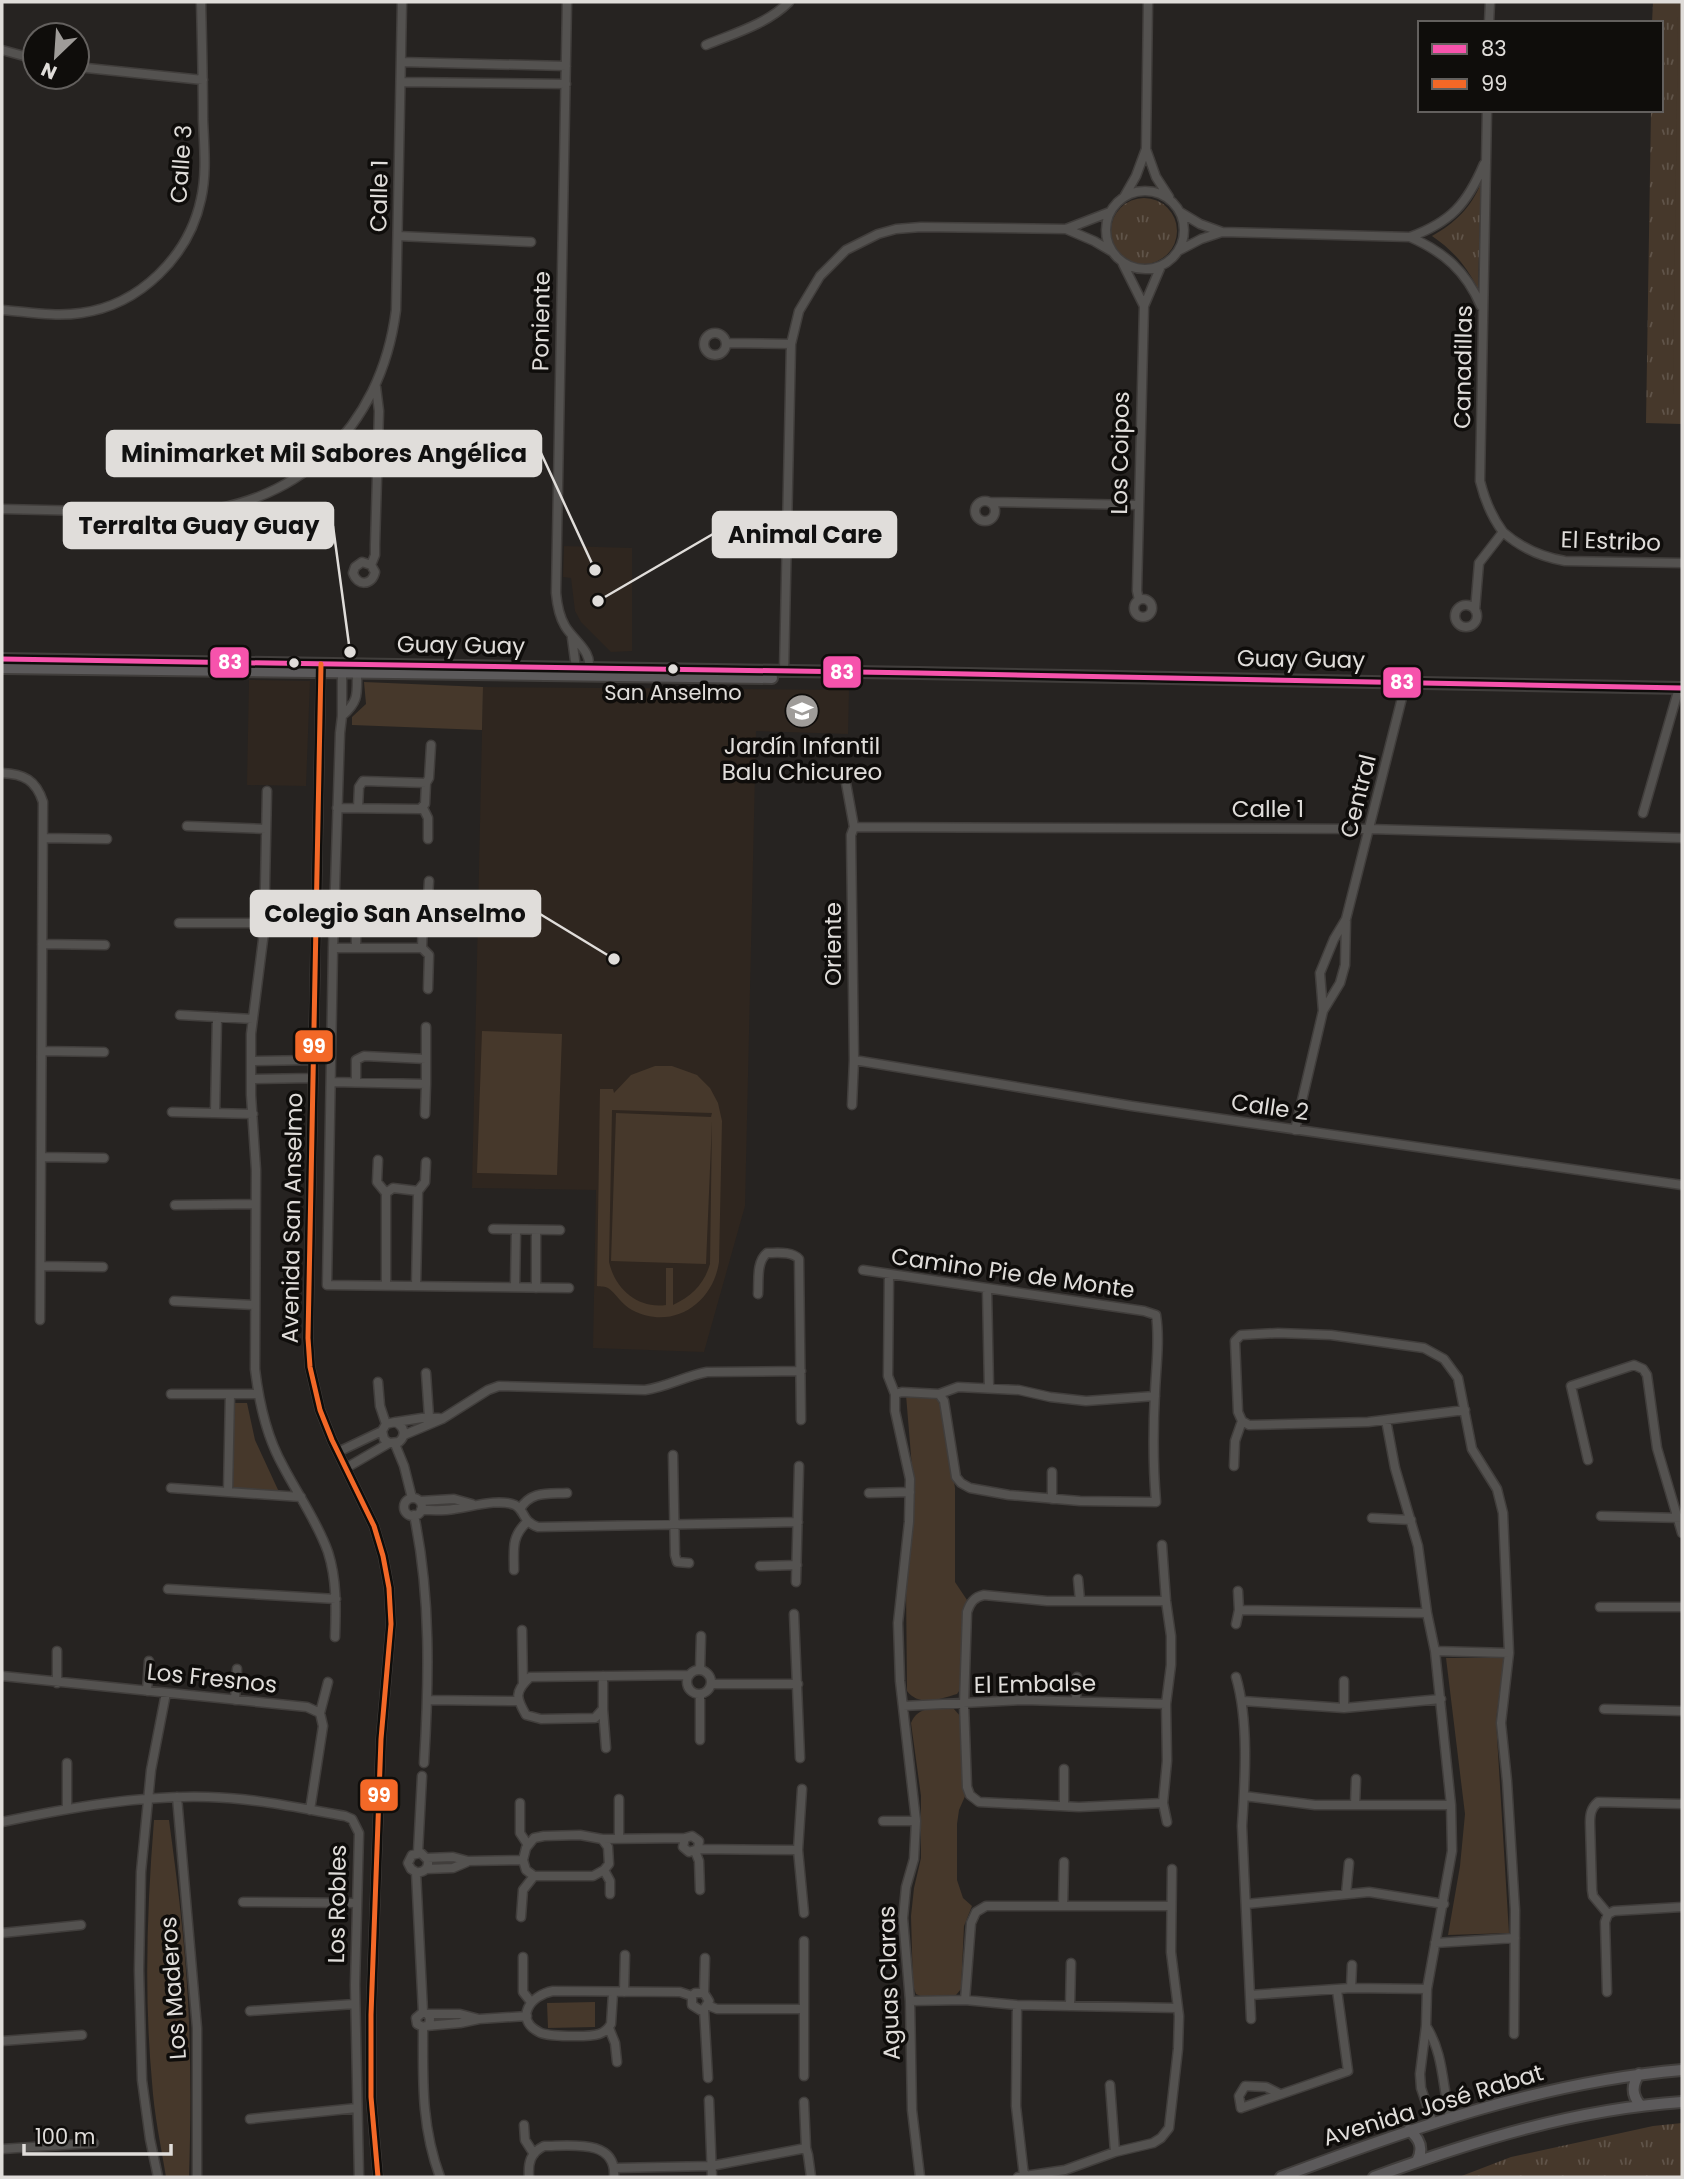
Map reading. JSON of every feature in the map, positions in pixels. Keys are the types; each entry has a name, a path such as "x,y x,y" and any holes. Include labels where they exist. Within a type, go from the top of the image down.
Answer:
{"street":[{"name":"Calle 3","path":"2,310 61,315 99,310 142,289 165,268 190,232 203,191 201,2"},
{"name":"Calle 1","path":"2,509 175,513 212,511 244,503 285,485 320,460 349,430 376,387 390,348 395,324 402,2"},
{"name":"Poniente","path":"568,2 555,583 560,617 572,638 583,670"},
{"path":"706,46 767,19 789,2"},
{"path":"1124,197 1136,176 1146,149 1148,2"},
{"path":"1489,21 1490,2"},
{"path":"2,50 21,55"},
{"path":"401,62 566,66"},
{"path":"91,68 203,80"},
{"path":"401,82 566,84"},
{"name":"Canadillas","path":"1487,112 1480,481 1485,503 1503,532"},
{"path":"1146,149 1156,177 1180,212 1200,224 1222,232 1410,237 1441,223 1461,207 1471,193 1486,159"},
{"path":"1111,251 1105,230 1110,212 1124,197 1149,191 1172,202"},
{"path":"784,671 791,344 799,311 820,276 846,250 887,231 909,227 1066,229 1110,212"},
{"path":"1066,229 1111,251 1123,264 1142,270 1161,266 1174,258 1180,250 1184,231 1180,212"},
{"path":"1180,250 1222,232"},
{"path":"398,236 531,242"},
{"path":"1410,237 1455,264 1472,286 1483,311"},
{"name":"Los Coipos","path":"1123,264 1144,306"},
{"name":"Los Coipos","path":"1139,600 1138,505 1144,306 1161,266"},
{"path":"726,343 791,344"},
{"name":"Calle 1","path":"371,565 375,555 379,411 376,387"},
{"path":"990,502 1138,505"},
{"path":"1475,610 1479,562 1503,532"},
{"name":"El Estribo","path":"1503,532 1515,543 1550,559 1682,563"},
{"name":"Poniente","path":"572,638 585,650 583,670"},
{"name":"Guay Guay","path":"2,659 272,663 342,673 583,670 867,679 919,673"},
{"path":"250,663 263,671 272,663"},
{"name":"Guay Guay","path":"2,668 504,671"},
{"name":"Avenida San Anselmo","path":"321,668 309,1352 316,1396 325,1425 367,1510 380,1543 390,1606 390,1643 381,1739 371,2015 371,2097 378,2177"},
{"path":"342,673 333,948 327,1285 569,1288"},
{"path":"342,716 357,699 358,673"},
{"name":"Guay Guay","path":"719,673 919,673 1680,688"},
{"name":"Central","path":"1295,1130 1323,1011 1340,983 1345,965 1346,919 1406,682"},
{"path":"1643,813 1680,688"},
{"path":"428,839 428,818 423,808 430,770 431,745"},
{"path":"2,773 22,776 37,789 43,802 40,1320"},
{"path":"358,808 359,787 363,781 426,783"},
{"name":"Oriente","path":"846,783 854,827 851,835 854,1060 852,1105"},
{"path":"268,792 264,923 251,1061 255,1141 254,1347 258,1394 266,1428 282,1465 319,1529 328,1553 336,1599 335,1637"},
{"path":"337,808 423,808"},
{"path":"187,826 266,829"},
{"name":"Calle 1","path":"854,827 1369,829 1682,838"},
{"path":"43,838 107,839"},
{"path":"422,948 423,919 428,914 429,881"},
{"path":"356,947 356,925 362,918 423,919"},
{"name":"Central","path":"1323,1011 1320,973 1334,939 1346,919"},
{"path":"179,923 264,923"},
{"path":"43,944 105,945"},
{"path":"333,948 422,948 429,955 428,989"},
{"path":"180,1015 253,1019"},
{"path":"215,1113 217,1017"},
{"path":"425,1114 426,1027"},
{"path":"42,1051 104,1052"},
{"path":"356,1083 355,1060 363,1056 426,1059"},
{"path":"251,1061 313,1060"},
{"name":"Calle 2","path":"854,1060 1132,1106 1682,1185"},
{"path":"251,1079 313,1078"},
{"path":"332,1083 426,1084"},
{"path":"172,1112 253,1114"},
{"path":"41,1157 104,1158"},
{"path":"377,1160 377,1182 386,1193 386,1285"},
{"path":"416,1286 418,1191 425,1182 426,1162"},
{"path":"386,1193 393,1188 418,1191"},
{"path":"175,1205 255,1204"},
{"path":"493,1229 560,1230"},
{"path":"515,1287 516,1230"},
{"path":"536,1288 537,1230"},
{"path":"758,1294 760,1262 764,1254 798,1256 801,1420"},
{"path":"41,1266 103,1267"},
{"name":"Camino Pie de Monte","path":"863,1270 1144,1311 1156,1315 1158,1329 1155,1396"},
{"name":"Aguas Claras","path":"888,1274 888,1373 895,1394 895,1411 908,1468 910,1492 898,1623 900,1681 909,1779 916,1821 914,1859 906,1887 903,1918 910,2001 912,2110 920,2177"},
{"path":"987,1289 989,1388"},
{"path":"174,1301 254,1305"},
{"path":"1465,1410 1386,1420 1253,1426 1242,1421 1238,1412 1235,1344 1244,1334 1278,1333 1331,1335 1424,1348 1444,1359 1454,1371 1460,1385 1465,1410 1472,1449 1493,1481 1502,1505 1509,1653 1501,1724 1508,1794 1515,1938 1514,2034"},
{"path":"1588,1460 1571,1386 1634,1365 1640,1367 1647,1375 1657,1448 1680,1518 1682,1533"},
{"path":"346,1468 402,1439 404,1435 442,1419 499,1386 645,1390 707,1372 801,1371"},
{"path":"426,1373 429,1417"},
{"path":"379,1382 380,1406 388,1425 384,1439 392,1443 404,1466 417,1506 425,1594 428,1700 424,1763"},
{"path":"895,1394 939,1394 958,1387 1019,1390 1086,1401 1155,1396 1156,1502 1052,1499 970,1488 956,1477 944,1401 939,1394"},
{"path":"171,1394 258,1394"},
{"path":"228,1492 230,1394"},
{"path":"338,1452 388,1425 429,1417 442,1419"},
{"path":"1386,1420 1395,1468 1418,1546 1427,1613 1436,1651 1451,1805 1452,1851 1427,1989 1420,2074 1421,2088 1433,2123"},
{"path":"1234,1466 1235,1441 1242,1421"},
{"path":"388,1425 402,1426 404,1435"},
{"path":"673,1455 677,1562 689,1563"},
{"path":"796,1582 799,1466"},
{"path":"1052,1472 1052,1499"},
{"path":"171,1488 301,1497"},
{"path":"869,1493 910,1492"},
{"path":"520,1509 525,1501 536,1494 567,1493"},
{"path":"417,1506 454,1510 472,1504 507,1503 520,1509 527,1522 538,1527 797,1522"},
{"path":"1601,1516 1680,1518"},
{"path":"1372,1518 1411,1520"},
{"path":"514,1570 515,1537 527,1522"},
{"path":"1162,1545 1171,1636 1163,1803 1167,1822"},
{"path":"760,1566 797,1565"},
{"path":"1079,1579 1080,1601"},
{"path":"168,1590 336,1599"},
{"path":"1236,1625 1239,1610 1238,1591"},
{"path":"1163,1803 1064,1806 987,1803 974,1799 967,1787 964,1704 967,1612 974,1599 984,1595 1047,1601 1166,1601"},
{"path":"1600,1607 1682,1607"},
{"path":"1239,1610 1427,1613"},
{"path":"794,1615 800,1758"},
{"path":"522,1630 523,1683"},
{"path":"700,1670 701,1636"},
{"path":"57,1651 57,1683"},
{"path":"1436,1651 1509,1653"},
{"path":"147,1691 149,1661"},
{"path":"236,1700 237,1669"},
{"path":"603,1709 595,1718 541,1719 526,1715 517,1701 523,1683 530,1677 689,1675 700,1670"},
{"path":"689,1675 687,1686 692,1692 700,1694 708,1691 712,1684 710,1676 700,1670"},
{"name":"Los Fresnos","path":"2,1676 307,1707 320,1713"},
{"path":"603,1676 606,1748"},
{"path":"1076,1701 1077,1677"},
{"path":"1236,1677 1243,1701 1242,1826 1251,2020"},
{"path":"1344,1681 1344,1708"},
{"path":"310,1810 323,1726 320,1713 328,1682"},
{"path":"712,1684 798,1684"},
{"name":"Los Maderos","path":"158,2177 142,2080 139,1970 141,1872 148,1800 166,1693"},
{"path":"700,1694 700,1740"},
{"path":"1243,1701 1344,1708 1441,1699"},
{"path":"428,1700 517,1701"},
{"name":"El Embalse","path":"903,1706 1023,1700 1166,1704"},
{"path":"1604,1709 1682,1711"},
{"path":"67,1808 68,1763"},
{"path":"1063,1769 1064,1806"},
{"path":"418,1852 422,1776"},
{"path":"1355,1805 1356,1779"},
{"path":"803,1788 798,1850 804,1913"},
{"path":"1244,1796 1315,1805 1451,1805"},
{"name":"Los Maderos","path":"177,1797 197,2028 197,2177"},
{"name":"Los Robles","path":"2,1822 67,1808 177,1797 258,1800 352,1819 359,1833 355,2004 359,2177"},
{"path":"619,1799 619,1838"},
{"path":"1608,1914 1592,1890 1590,1823 1593,1806 1598,1802 1682,1804"},
{"path":"520,1803 520,1833 528,1845"},
{"path":"883,1821 916,1821"},
{"path":"602,1839 608,1847 609,1864 593,1876 534,1876 526,1870 523,1860 528,1845 534,1838 580,1835 602,1839 690,1836 699,1841 697,1850 700,1890"},
{"path":"697,1850 798,1850"},
{"path":"426,1869 428,1863 424,1854 412,1854 408,1863 416,1872 453,1868 468,1861"},
{"path":"427,1858 453,1857 468,1861 523,1860"},
{"path":"1063,1906 1064,1862"},
{"path":"1346,1894 1349,1863"},
{"path":"1017,2005 1016,2106 1021,2177 1065,2170 1115,2152 1153,2143 1161,2138 1169,2128 1178,2049 1178,2008 1171,1952 1172,1869"},
{"path":"604,1870 610,1881 611,1894"},
{"path":"416,1872 425,2013"},
{"path":"521,1917 523,1889 534,1876"},
{"path":"1246,1904 1368,1892 1444,1904"},
{"path":"243,1902 357,1903"},
{"path":"965,2000 971,1923 980,1909 986,1906 1171,1906"},
{"path":"1607,1992 1605,1922 1608,1914 1614,1911 1682,1907"},
{"path":"2,1933 81,1925"},
{"path":"1435,1943 1515,1938"},
{"path":"804,1941 804,2076"},
{"path":"624,1992 625,1955"},
{"path":"523,1957 523,1992 531,2002"},
{"path":"705,1958 708,2078"},
{"path":"1070,2006 1071,1963"},
{"path":"1351,1988 1352,1965"},
{"path":"1250,1995 1351,1988 1427,1989"},
{"path":"1280,2094 1265,2087 1245,2086 1239,2096 1241,2108 1348,2071 1338,1990"},
{"path":"609,2028 592,2035 544,2034 535,2030 527,2017 531,2002 542,1993 553,1991 680,1992 692,1996 704,1993"},
{"path":"612,1993 612,2019 609,2028 615,2043 617,2062"},
{"path":"692,1996 691,2001 695,2008 803,2009"},
{"path":"910,2001 965,2000 1017,2005 1178,2008"},
{"path":"250,2011 355,2004"},
{"path":"479,2019 460,2014 425,2013 417,2015 416,2021 425,2027 479,2019 527,2017"},
{"path":"1426,2026 1436,2041 1441,2060 1443,2092 1450,2117"},
{"path":"425,2027 424,2111 431,2154 440,2177"},
{"path":"2,2041 82,2035"},
{"name":"Avenida José Rabat","path":"1281,2177 1409,2130 1544,2091 1639,2074 1682,2070"},
{"path":"1639,2074 1633,2090 1641,2106"},
{"path":"1110,2085 1115,2152"},
{"path":"709,2100 712,2177"},
{"path":"804,2102 806,2148 811,2177"},
{"path":"1374,2177 1417,2161 1552,2122 1641,2106 1682,2102"},
{"path":"250,2119 357,2109"},
{"path":"524,2125 525,2140 534,2154"},
{"path":"1409,2130 1420,2143 1421,2154 1417,2161"},
{"path":"2,2149 94,2143"},
{"path":"529,2177 528,2165 534,2154 544,2146 589,2147 603,2152 609,2157 615,2172 711,2166 806,2148"}],"shaded area":[{"path":"564,546 632,548 632,651 611,652 581,622 575,611 571,578 563,577"},
{"path":"249,680 310,681 306,786 247,785"},
{"path":"483,687 849,690 848,734 756,731 745,1206 704,1352 593,1348 596,1190 472,1188"}],"green space":[{"path":"1653,2 1682,2 1682,424 1646,423 1651,112 1663,112 1663,21 1652,21"},
{"path":"1678,17 1682,17 1682,395 1673,395"},
{"path":"1481,183 1478,289 1459,260 1432,236 1461,214"},
{"path":"1144,198 1157,200 1167,208 1175,218 1175,244 1167,254 1157,262 1144,264 1131,262 1121,254 1113,244 1111,231 1113,218 1121,208 1131,200"},
{"path":"364,682 483,687 482,730 352,725 352,717 366,704"},
{"path":"482,1031 562,1034 557,1175 477,1173"},
{"path":"655,1066 672,1066 697,1075 710,1088 718,1103 722,1121 719,1262 708,1290 688,1310 676,1315 647,1316 628,1308 608,1288 597,1286 600,1089 613,1089 614,1093 631,1075","holes":["612,1110 712,1113 711,1117 616,1113 611,1261 706,1264 712,1121 710,1264 696,1289 673,1305 673,1268 666,1268 666,1305 646,1304 622,1289 609,1262"]},
{"path":"906,1395 941,1397 955,1488 955,1582 967,1600 964,1608 962,1687 957,1694 930,1700 917,1699 907,1691 906,1585 914,1492"},
{"path":"234,1403 247,1403 255,1440 279,1492 233,1488"},
{"path":"1446,1658 1504,1658 1496,1720 1509,1933 1448,1935 1460,1866 1465,1814"},
{"path":"953,1708 962,1718 963,1782 966,1794 959,1810 957,1824 957,1880 963,1898 972,1906 964,1926 961,1989 956,1995 923,1997 916,1994 913,1986 911,1916 921,1858 921,1796 911,1723 918,1713 923,1711"},
{"path":"154,1820 169,1820 183,1933 190,2045 189,2177 166,2177 153,2094 147,1951"},
{"path":"595,2002 595,2027 548,2028 547,2003"},
{"path":"1682,2123 1682,2177 1459,2177 1511,2157 1653,2126"}],"transit line":[{"name":"83","path":"2,659 1682,688"},
{"name":"99","path":"321,664 308,1338 310,1367 320,1410 374,1526 389,1588 391,1624 381,1739 371,2015 371,2097 378,2177"}],"place":[{"name":"Minimarket Mil Sabores Angélica","path":"595,570"},
{"name":"Animal Care","path":"598,601"},
{"name":"Terralta Guay Guay","path":"350,652"},
{"name":"San Anselmo","path":"673,669"},
{"name":"Jardín Infantil Balu Chicureo","path":"802,711"},
{"name":"Colegio San Anselmo","path":"614,959"}]}
